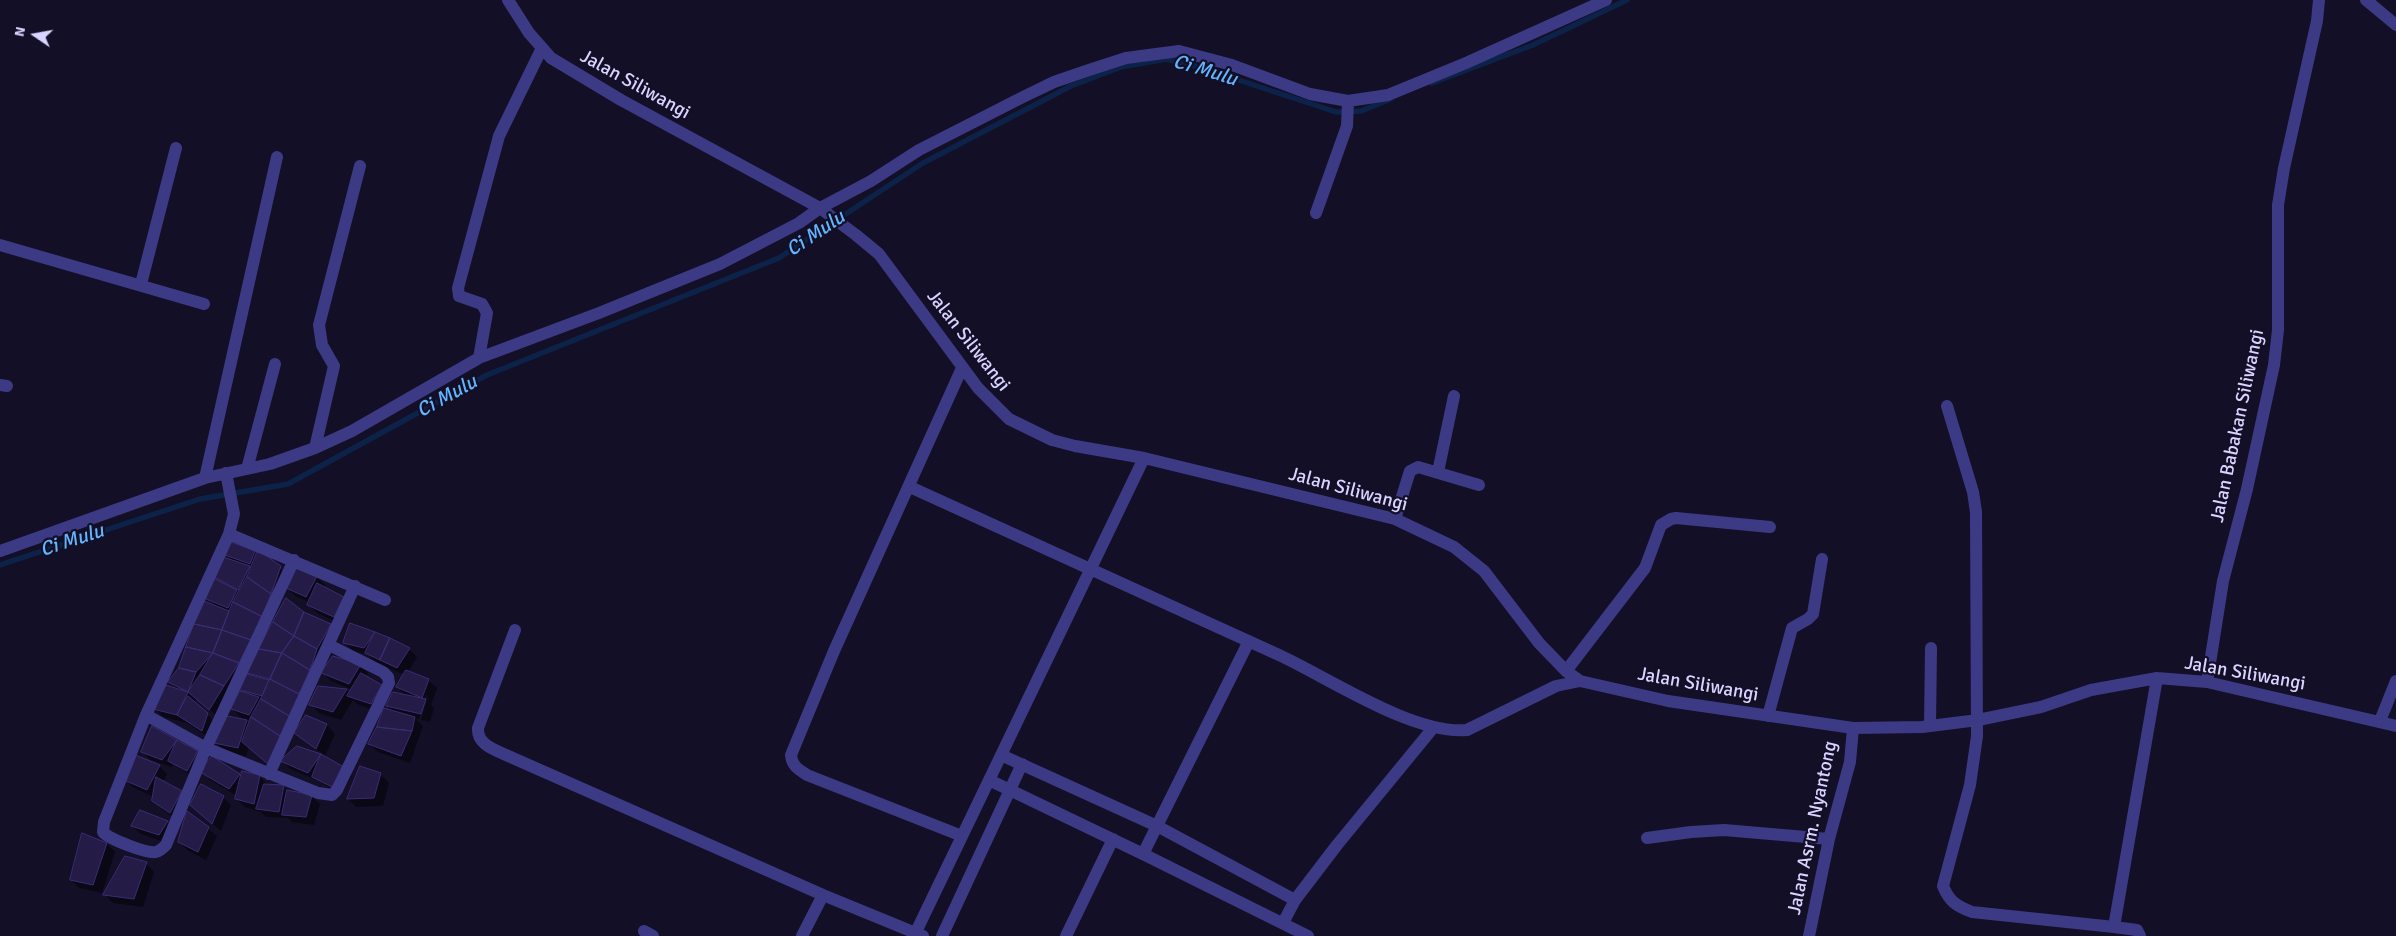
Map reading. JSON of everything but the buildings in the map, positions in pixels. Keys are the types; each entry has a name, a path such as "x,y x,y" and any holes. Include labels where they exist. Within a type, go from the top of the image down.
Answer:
{"street":[{"name":"Jalan Siliwangi","path":"508,0 529,33 558,62 621,100 820,208 879,254 962,368 991,403 1009,418 1052,440 1144,458 1396,519 1454,547 1484,571 1539,643 1566,671 1580,681 1668,701 1854,728 1930,726 1978,720 2041,707 2091,690 2157,678 2207,682 2396,726"},
{"path":"0,551 205,478 227,477 315,448 352,431 479,358 598,314 720,264 799,223 820,208 871,181 905,158 1054,82 1126,58 1179,51 1232,65 1310,94 1348,102 1388,95 1466,63 1606,0"},
{"name":"Jalan Babakan Siliwangi","path":"2207,682 2223,581 2256,447 2275,356 2278,330 2278,205 2284,168 2317,21 2319,0"},
{"path":"2366,0 2396,25"},
{"path":"479,358 487,313 482,304 459,296 458,288 499,136 542,48"},
{"path":"1316,213 1347,126 1348,102"},
{"path":"141,284 176,148"},
{"path":"205,478 277,157"},
{"path":"315,448 334,366 322,345 319,325 360,166"},
{"path":"0,244 204,304"},
{"path":"247,469 275,364"},
{"path":"962,368 910,487 834,651 791,754 792,762 807,775 962,836"},
{"path":"1438,472 1454,396"},
{"path":"1947,406 1973,492 1976,512 1978,720 1970,785 1943,886 1948,898 1958,906 1972,912 2137,930 2140,936"},
{"path":"515,630 478,728 477,734 481,742 491,749 917,935 962,836 1144,458"},
{"path":"1396,519 1410,471 1418,467 1479,485"},
{"path":"227,477 234,514 229,534 146,715 104,822 103,832 108,836 148,852 162,849 167,843 206,748 294,560"},
{"path":"910,487 1092,568 1249,641 1397,714 1433,728 1451,731 1466,730 1556,686 1580,681"},
{"path":"1566,671 1645,568 1658,529 1666,522 1676,518 1770,527"},
{"path":"229,534 385,600"},
{"path":"1768,716 1792,628 1808,620 1813,614 1822,559"},
{"path":"269,774 355,586"},
{"path":"1144,854 1249,641"},
{"path":"146,715 206,748 321,794 334,794 387,690 389,680 383,672 329,645"},
{"path":"1930,726 1931,648"},
{"path":"2114,927 2157,678"},
{"path":"2380,721 2396,681"},
{"path":"1284,923 1295,900 1337,845 1433,728"},
{"name":"Jalan Asrm. Nyantong","path":"1809,936 1829,839 1850,762 1854,728"},
{"path":"1002,755 1157,826 1295,900"},
{"path":"942,936 1022,764"},
{"path":"989,780 1144,854 1308,936"},
{"path":"1647,838 1724,830 1829,839"},
{"path":"1066,936 1113,839"},
{"path":"802,936 823,895"}],"waterway":[{"name":"Ci Mulu","path":"1432,83 1533,45 1627,0"},
{"name":"Ci Mulu","path":"0,565 200,499 288,484 487,375 779,258 923,163 1071,86 1121,67 1166,59 1199,67 1336,112 1361,111 1391,99"}]}
